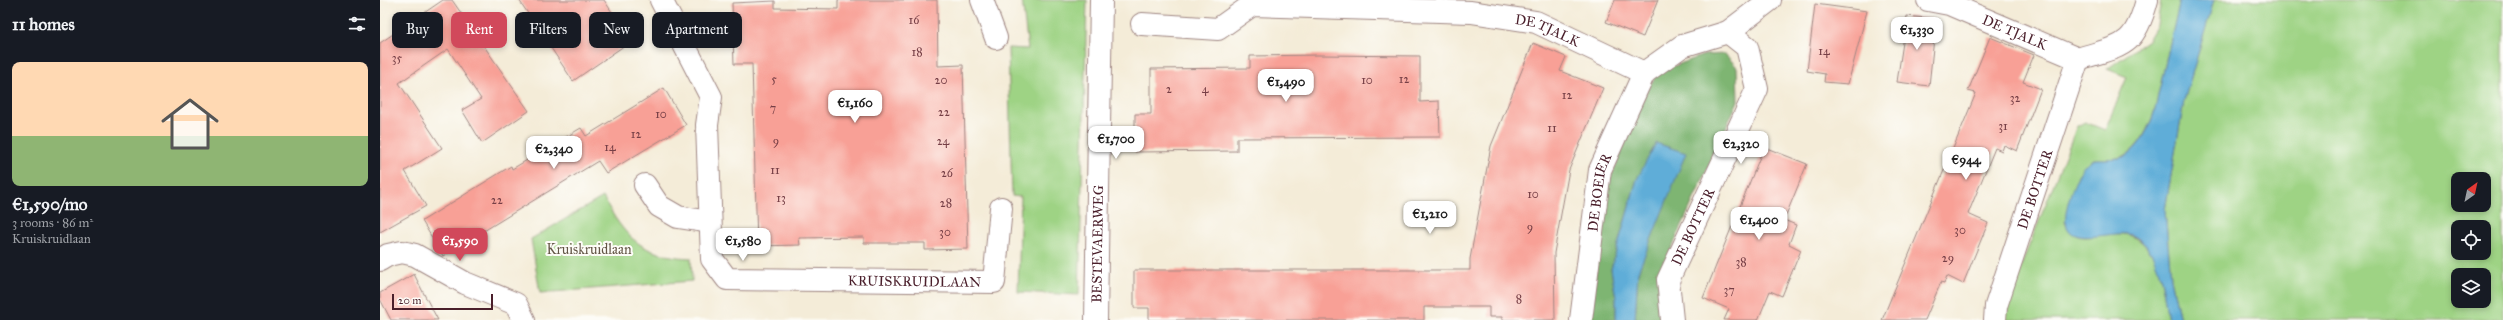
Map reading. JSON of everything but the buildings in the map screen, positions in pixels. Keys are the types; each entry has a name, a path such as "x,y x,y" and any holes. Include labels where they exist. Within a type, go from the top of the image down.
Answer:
{"street":[{"name":"KRUISKRUIDLAAN","path":"661,0 711,96 707,125 712,259 728,279 994,282 1001,208"},
{"path":"982,0 996,38"},
{"name":"BESTEVAERWEG","path":"1096,320 1101,0"},
{"path":"1644,73 1682,46 1728,32 1770,0"},
{"name":"DE TJALK","path":"1928,0 1949,4 2078,59"},
{"path":"2078,59 2126,43 2140,26 2147,0"},
{"name":"DE TJALK","path":"1142,24 1218,29 1250,3 1472,6 1536,22 1644,73"},
{"name":"DE BOTTER","path":"1672,320 1668,280 1758,89 1747,47 1728,32"},
{"name":"DE BOTTER","path":"1995,320 1996,306 2078,59"},
{"name":"DE BOEIER","path":"1581,320 1600,170 1644,73"},
{"path":"645,185 659,206 678,217 710,222"},
{"path":"380,260 388,255 402,252 415,255 465,283 516,304 524,320"}],"green space":[{"path":"1022,0 1087,0 1079,295 1018,292 1021,197 1012,196 1008,48 1028,49"},
{"path":"2161,0 2180,0 2154,113 2149,125 2135,148 2124,156 2113,159 2093,159 2065,222 2072,233 2081,237 2117,234 2130,236 2142,243 2157,264 2163,288 2168,320 2002,320 2007,301 2077,126 2085,122 2105,130 2127,77 2107,69 2148,40 2157,25"},
{"path":"2214,0 2503,0 2503,320 2180,320 2171,279 2165,210 2184,101"},
{"path":"1725,54 1737,67 1738,101 1662,270 1659,320 1635,320 1638,272 1660,215 1637,179 1611,269 1616,298 1616,320 1592,320 1602,199 1646,92 1658,72 1704,55"},
{"name":"Kruiskruidlaan","path":"603,197 619,224 628,234 647,249 674,256 691,258 692,281 540,293 531,239"}],"water":[{"path":"2180,0 2214,0 2184,101 2165,210 2171,279 2180,320 2168,320 2159,273 2150,251 2143,243 2134,236 2126,234 2085,237 2076,235 2069,231 2066,223 2066,217 2069,200 2075,181 2084,166 2094,159 2123,157 2129,154 2143,138 2154,113"},
{"path":"1656,143 1686,153 1638,272 1635,320 1616,320 1616,298 1611,269 1637,179"}]}
